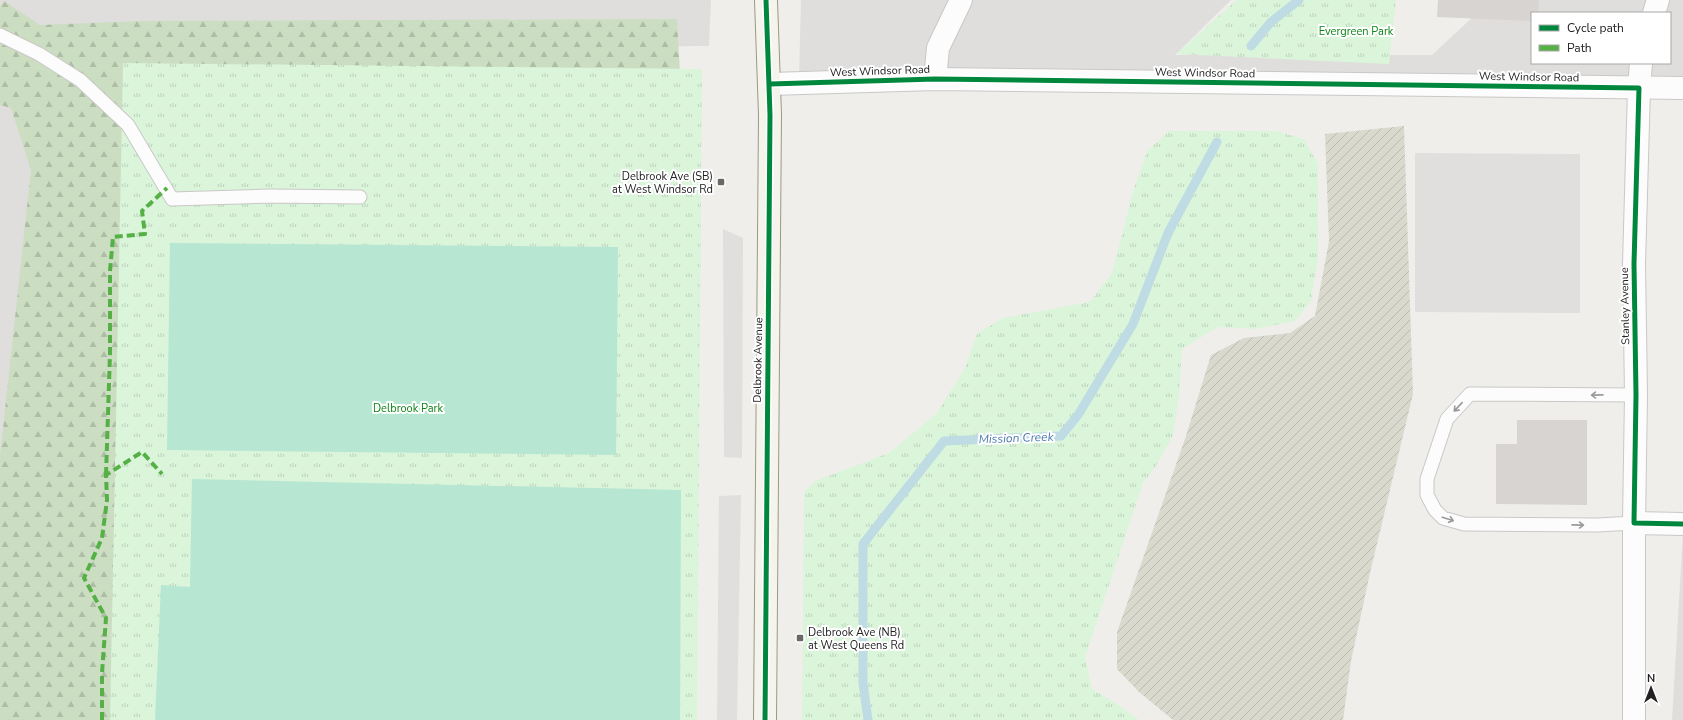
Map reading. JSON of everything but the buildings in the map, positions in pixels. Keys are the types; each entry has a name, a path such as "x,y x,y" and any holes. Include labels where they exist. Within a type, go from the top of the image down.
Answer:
{"street":[{"name":"Delbrook Avenue","path":"765,720 770,84 766,0"},
{"path":"935,79 938,48 961,0"},
{"path":"1654,12 1658,0"},
{"name":"Stanley Avenue","path":"1634,720 1634,523 1636,395 1634,264 1641,64"},
{"name":"West Windsor Road","path":"770,84 935,79 1683,88"},
{"path":"1634,523 1683,524"}],"lane":[{"path":"0,35 38,54 80,80 128,125 172,198 270,196 360,197"},
{"path":"1634,523 1597,525 1464,524 1443,518 1435,510 1427,495 1427,479 1447,419 1470,394 1636,395"}],"shaded area":[{"path":"0,0 711,0 709,46 102,52 0,720"},
{"path":"801,0 1231,0 1175,55 1432,55 1491,0 1683,0 1683,76 799,78"},
{"path":"1404,126 1413,394 1370,573 1351,661 1343,720 1173,720 1139,692 1117,669 1117,632 1185,439 1211,355 1244,338 1290,333 1315,316 1329,241 1325,134"},
{"path":"1415,153 1580,154 1580,313 1415,312"},
{"path":"723,229 743,238 742,458 724,457"},
{"path":"741,495 737,720 717,720 719,496"},
{"path":"1683,532 1683,720 1672,720"}],"green space":[{"name":"Evergreen Park","path":"1237,0 1396,0 1389,64 1176,54"},
{"path":"4,1 40,25 141,21 677,19 681,91 137,720 0,720 0,456 31,170 11,108 0,105 0,7"},
{"name":"Delbrook Park","path":"123,63 702,69 697,720 110,720"},
{"path":"1169,131 1275,131 1304,139 1318,164 1318,259 1311,301 1295,321 1255,329 1218,327 1182,349 1179,395 1173,435 1156,466 1143,483 1085,657 1092,689 1117,704 1139,720 802,720 804,492 815,481 889,453 937,413 965,368 977,334 1003,318 1090,302 1112,273 1133,192 1147,151"},
{"path":"170,243 618,247 616,455 167,450"},
{"path":"192,479 681,490 680,720 155,720 161,585 190,587"}],"waterway":[{"name":"Mission Creek","path":"1251,46 1271,22 1299,0"},
{"name":"Mission Creek","path":"868,720 863,683 863,544 944,441 1061,436 1078,415 1133,324 1168,233 1217,142"}],"marked path":[{"path":"106,475 110,353 110,271 113,237 145,234 142,211 167,188"},
{"path":"102,720 102,673 106,618 84,578 102,538 107,500 106,475 142,452 162,474"}],"cycle path":[{"path":"765,720 770,115 766,0"},
{"path":"770,84 935,79 1639,88 1634,264 1636,395 1634,523 1683,524"}],"place":[{"name":"Delbrook Ave (SB) at West Windsor Rd","path":"721,182"},
{"name":"Delbrook Ave (NB) at West Queens Rd","path":"800,638"}]}
